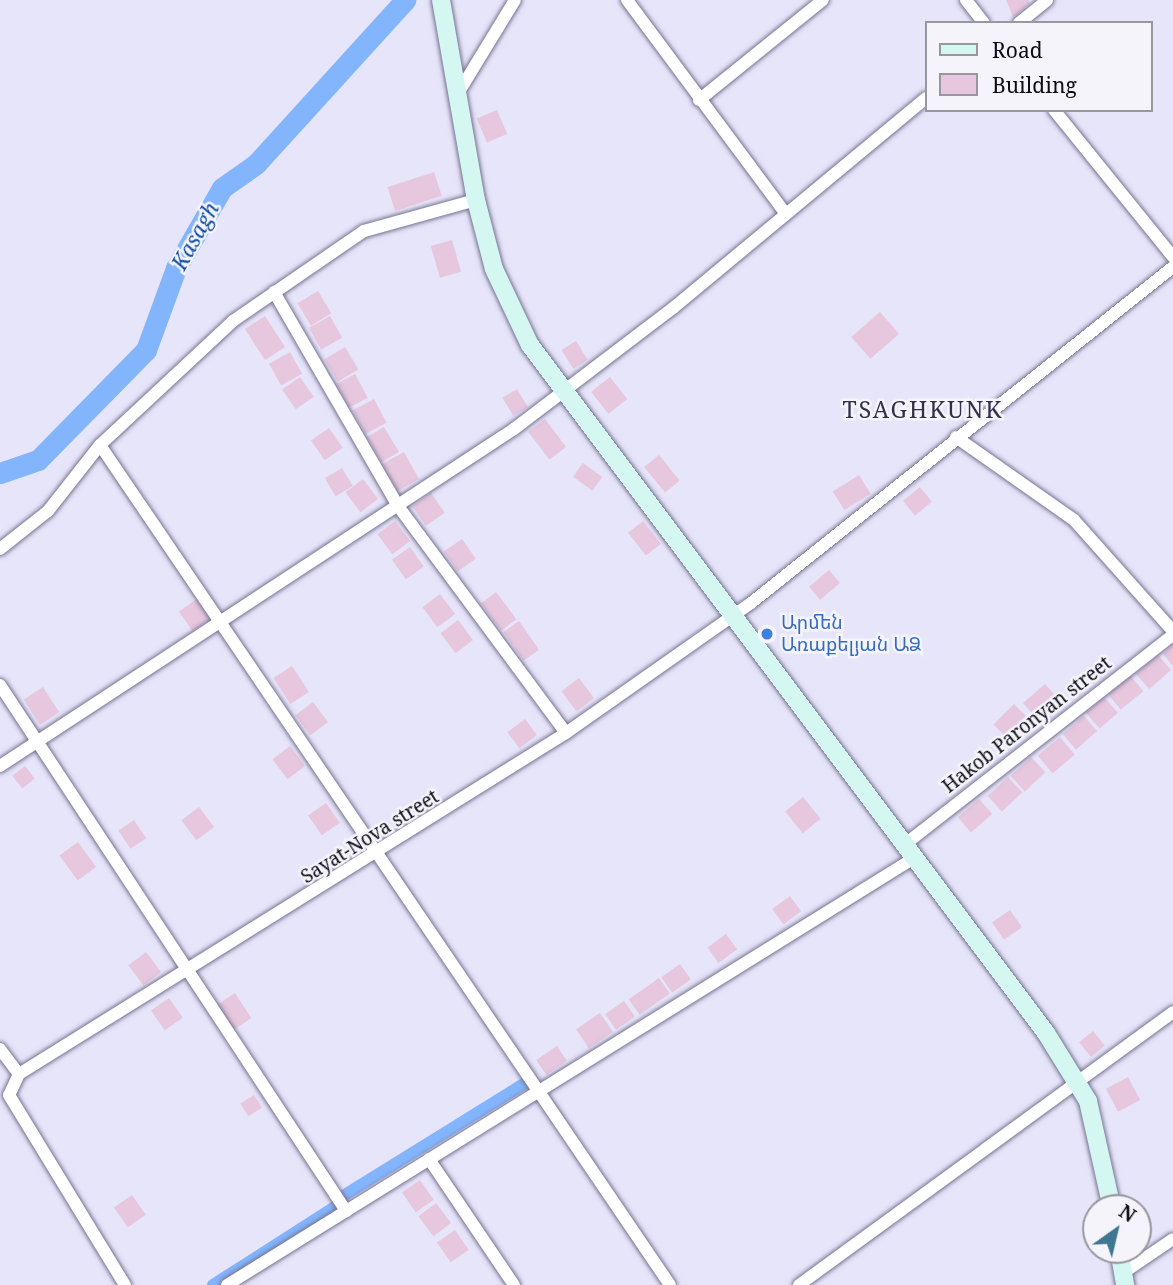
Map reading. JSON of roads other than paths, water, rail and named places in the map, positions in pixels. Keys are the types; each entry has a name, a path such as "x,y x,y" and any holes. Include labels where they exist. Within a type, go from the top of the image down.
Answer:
{"main road":[{"path":"441,0 476,200 511,308 563,389 730,616 909,852 1076,1083 1088,1101 1109,1194"}],"street":[{"path":"456,97 515,0"},
{"path":"627,0 699,100 786,213"},
{"path":"699,100 823,0"},
{"path":"965,0 982,21"},
{"path":"1022,21 1048,0"},
{"path":"0,766 398,506 563,389 673,309 925,99"},
{"path":"1056,112 1173,257"},
{"path":"0,549 48,511 100,445 233,321 364,231 476,200"},
{"name":"Sayat-Nova street","path":"19,1074 188,974 381,854 566,733 730,616 1173,267"},
{"path":"274,292 398,506 566,733"},
{"path":"956,437 1073,520 1173,633"},
{"path":"100,445 223,620 670,1285"},
{"name":"Hakob Paronyan street","path":"227,1285 909,852 1173,633"},
{"path":"0,685 346,1211"},
{"path":"799,1285 1173,1012"},
{"path":"0,1049 19,1074 9,1095 125,1285"},
{"path":"429,1159 514,1285"},
{"path":"1124,1279 1173,1239"}],"waterway":[{"name":"Kasagh","path":"0,473 38,460 146,350 176,268 222,188 256,164 405,0"},
{"path":"343,1196 527,1082"},
{"path":"213,1285 335,1207"}],"place":[{"name":"Արմեն Առաքելյան ԱՁ","path":"767,634"}],"district":[{"name":"TSAGHKUNK","path":"923,409"}]}
